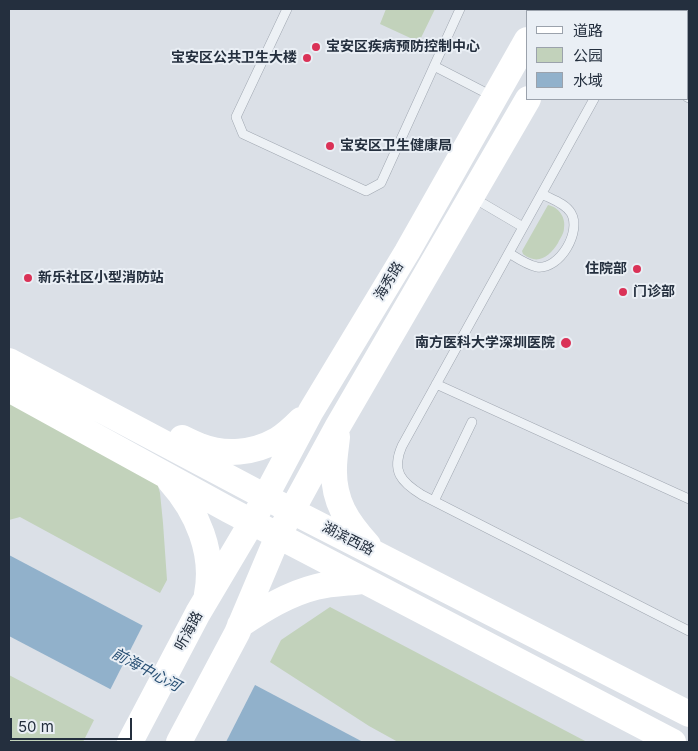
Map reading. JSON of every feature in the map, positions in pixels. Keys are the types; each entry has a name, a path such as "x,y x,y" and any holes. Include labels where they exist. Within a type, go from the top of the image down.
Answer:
{"main road":[{"name":"海秀路","path":"252,522 311,411 407,252 526,42"},
{"path":"179,742 238,629 278,536 338,426 527,100"},
{"name":"湖滨西路","path":"9,361 292,511 689,714"},
{"path":"328,382 326,387 332,402 348,405 353,401"},
{"path":"9,390 278,536 673,742"},
{"path":"90,405 162,429 202,447 222,452 246,451 262,447 277,440 292,429 311,411"},
{"path":"338,426 334,468 335,488 339,503 346,517 375,553"},
{"path":"164,475 189,506 204,542 209,562 210,580 202,606"},
{"name":"听海路","path":"130,742 202,606 252,522"},
{"path":"238,629 261,610 296,593 317,587 363,581"}],"lane":[{"path":"287,9 236,118 243,134 366,191 381,182 460,9"},
{"path":"434,66 494,97"},
{"path":"593,100 402,446 398,455 398,472 402,479 415,491 689,631"},
{"path":"509,253 532,265 543,267 558,260 564,252 574,232 575,226 572,215 570,210 564,205 542,194"},
{"path":"472,197 523,227"},
{"path":"436,384 689,499"},
{"path":"434,501 472,422"}],"green space":[{"path":"386,9 435,9 419,42 380,24"},
{"path":"548,205 555,208 561,214 564,220 563,232 558,243 543,258 528,258 522,251"},
{"path":"9,395 156,479 160,493 167,580 160,593 20,517 9,520"},
{"path":"330,607 587,742 398,742 369,726 270,662 281,640"},
{"path":"9,675 94,720 83,742 9,742"}],"water":[{"name":"前海中心河","path":"9,555 363,742 211,742 9,636"}],"pier":[{"path":"144,623 256,683 226,742 205,742 109,692"}],"place":[{"name":"宝安区疾病预防控制中心","path":"316,47"},
{"name":"宝安区公共卫生大楼","path":"307,58"},
{"name":"宝安区卫生健康局","path":"330,146"},
{"name":"住院部","path":"637,269"},
{"name":"新乐社区小型消防站","path":"28,278"},
{"name":"门诊部","path":"623,292"},
{"name":"南方医科大学深圳医院","path":"566,343"}]}
